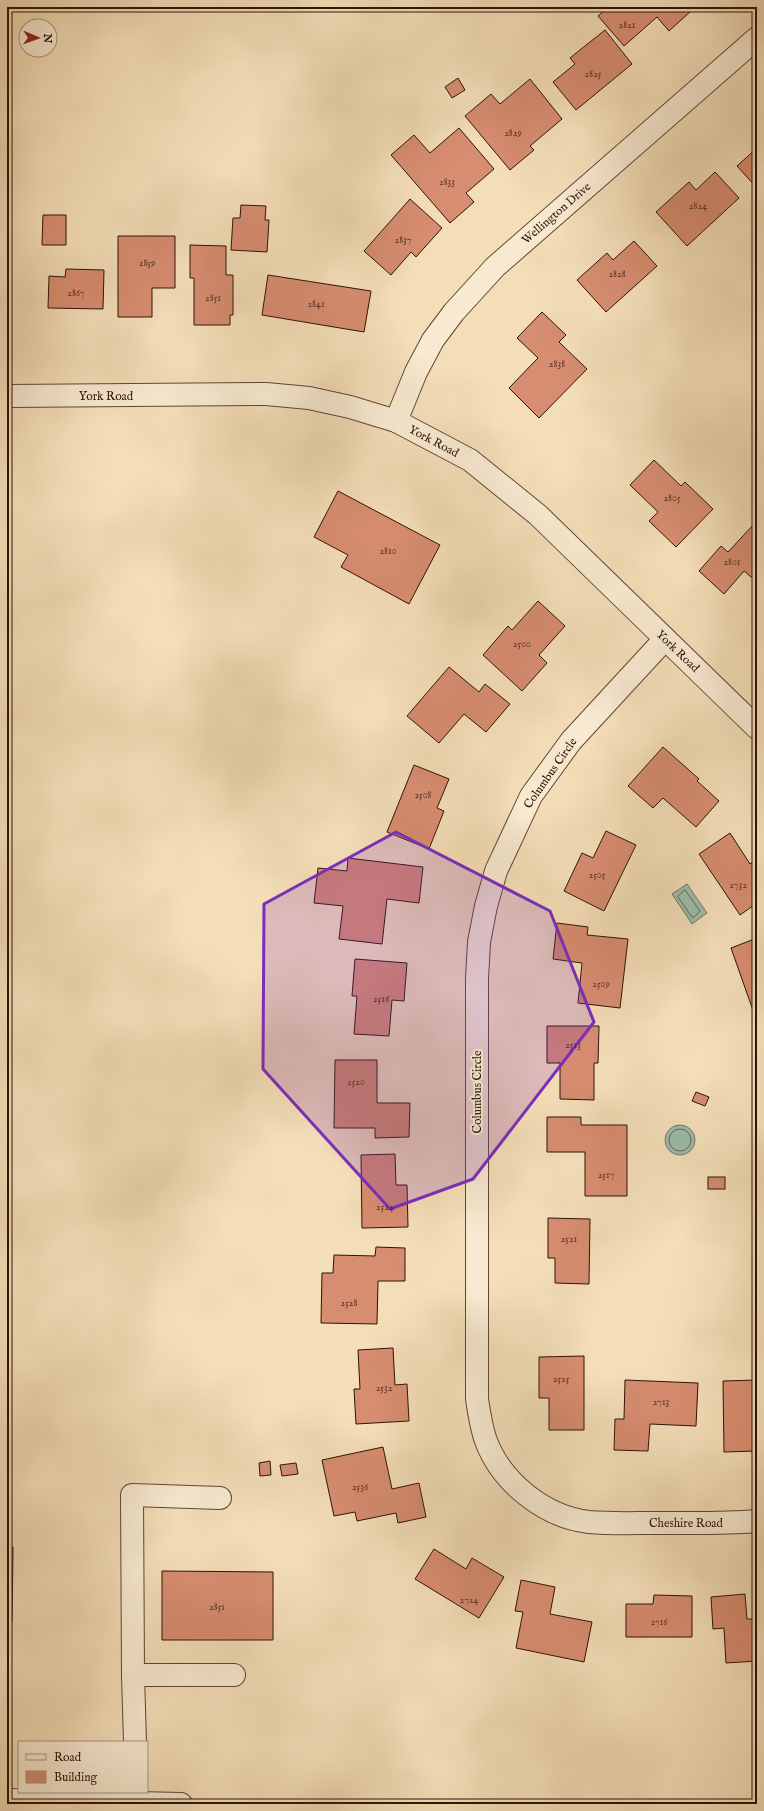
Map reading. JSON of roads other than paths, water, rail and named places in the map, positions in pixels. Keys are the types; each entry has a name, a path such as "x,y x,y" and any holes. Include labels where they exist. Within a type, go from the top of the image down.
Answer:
{"street":[{"name":"Wellington Drive","path":"396,421 416,372 433,340 454,312 495,267 757,38"},
{"name":"York Road","path":"7,396 266,394 309,398 350,407 396,421 470,460 538,515 757,728"},
{"name":"Columbus Circle","path":"615,1523 588,1522 559,1514 534,1501 512,1483 496,1461 486,1442 477,1399 476,979 479,942 486,906 496,871 531,796 571,740 665,639"},
{"path":"135,1741 132,1675 132,1495 220,1498"},
{"name":"Cheshire Road","path":"615,1523 732,1523 757,1521"},
{"path":"132,1675 234,1675"},
{"path":"7,1800 136,1798 181,1804"}],"water":[{"path":"687,884 707,913 692,924 672,894"},
{"path":"680,1125 691,1129 695,1140 691,1151 680,1155 669,1151 665,1140 669,1129"}]}
